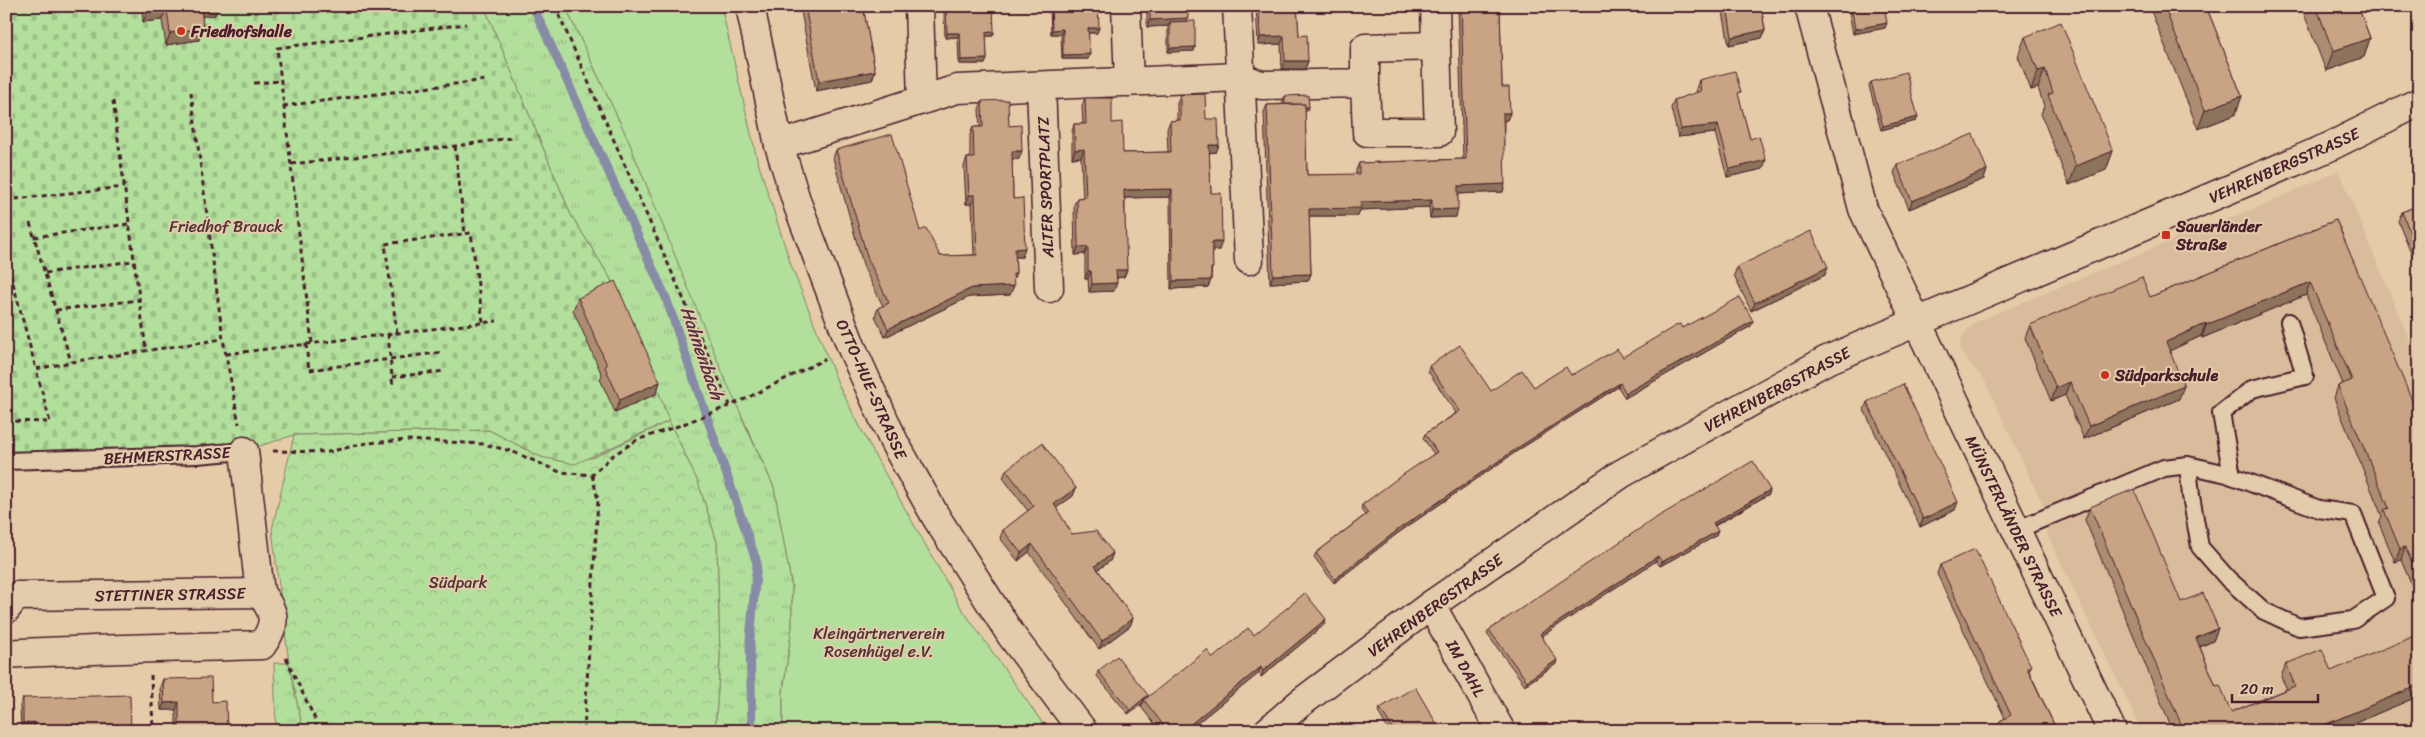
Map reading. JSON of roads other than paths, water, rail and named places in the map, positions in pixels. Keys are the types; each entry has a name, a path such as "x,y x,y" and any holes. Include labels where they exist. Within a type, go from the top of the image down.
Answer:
{"street":[{"name":"OTTO-HUE-STRASSE","path":"750,6 779,145 797,204 851,346 894,442 936,517 1011,635 1083,731"},
{"path":"919,6 922,100"},
{"path":"1126,6 1130,82"},
{"path":"1238,6 1248,260"},
{"path":"1435,6 1439,132 1367,132 1365,48 1436,46"},
{"path":"1809,6 1863,209 1916,321"},
{"path":"779,145 957,89 1240,78 1261,85 1365,82"},
{"name":"ALTER SPORTPLATZ","path":"1041,86 1049,288"},
{"name":"VEHRENBERGSTRASSE","path":"1268,731 1299,704 1431,605 1621,474 1825,361 2329,147 2419,102"},
{"name":"MÜNSTERLÄNDER STRASSE","path":"1916,321 2112,731"},
{"name":"BEHMERSTRASSE","path":"244,451 260,593"},
{"name":"STETTINER STRASSE","path":"6,609 16,596 260,593 272,607 272,630 262,645 150,650 103,649 6,654"},
{"name":"IM DAHL","path":"1431,605 1501,731"}],"lane":[{"path":"2232,476 2221,413 2252,389 2305,376 2289,322"},
{"name":"BEHMERSTRASSE","path":"6,461 196,455 244,451"},
{"path":"2016,530 2164,468 2188,465 2232,476 2319,509 2353,514 2386,598 2353,620 2299,627 2264,611 2228,580 2200,546 2191,496 2188,465"}],"waterway":[{"name":"Hahnenbach","path":"533,6 666,298 757,563 750,640 752,731"}],"place":[{"name":"Friedhofshalle","path":"181,31"},
{"name":"Sauerländer Straße","path":"2166,235"},
{"name":"Südparkschule","path":"2105,375"}],"park label":[{"name":"Friedhof Brauck","path":"226,226"},
{"name":"Südpark","path":"458,582"},
{"name":"Kleingärtnerverein Rosenhügel e.V.","path":"879,642"}]}
